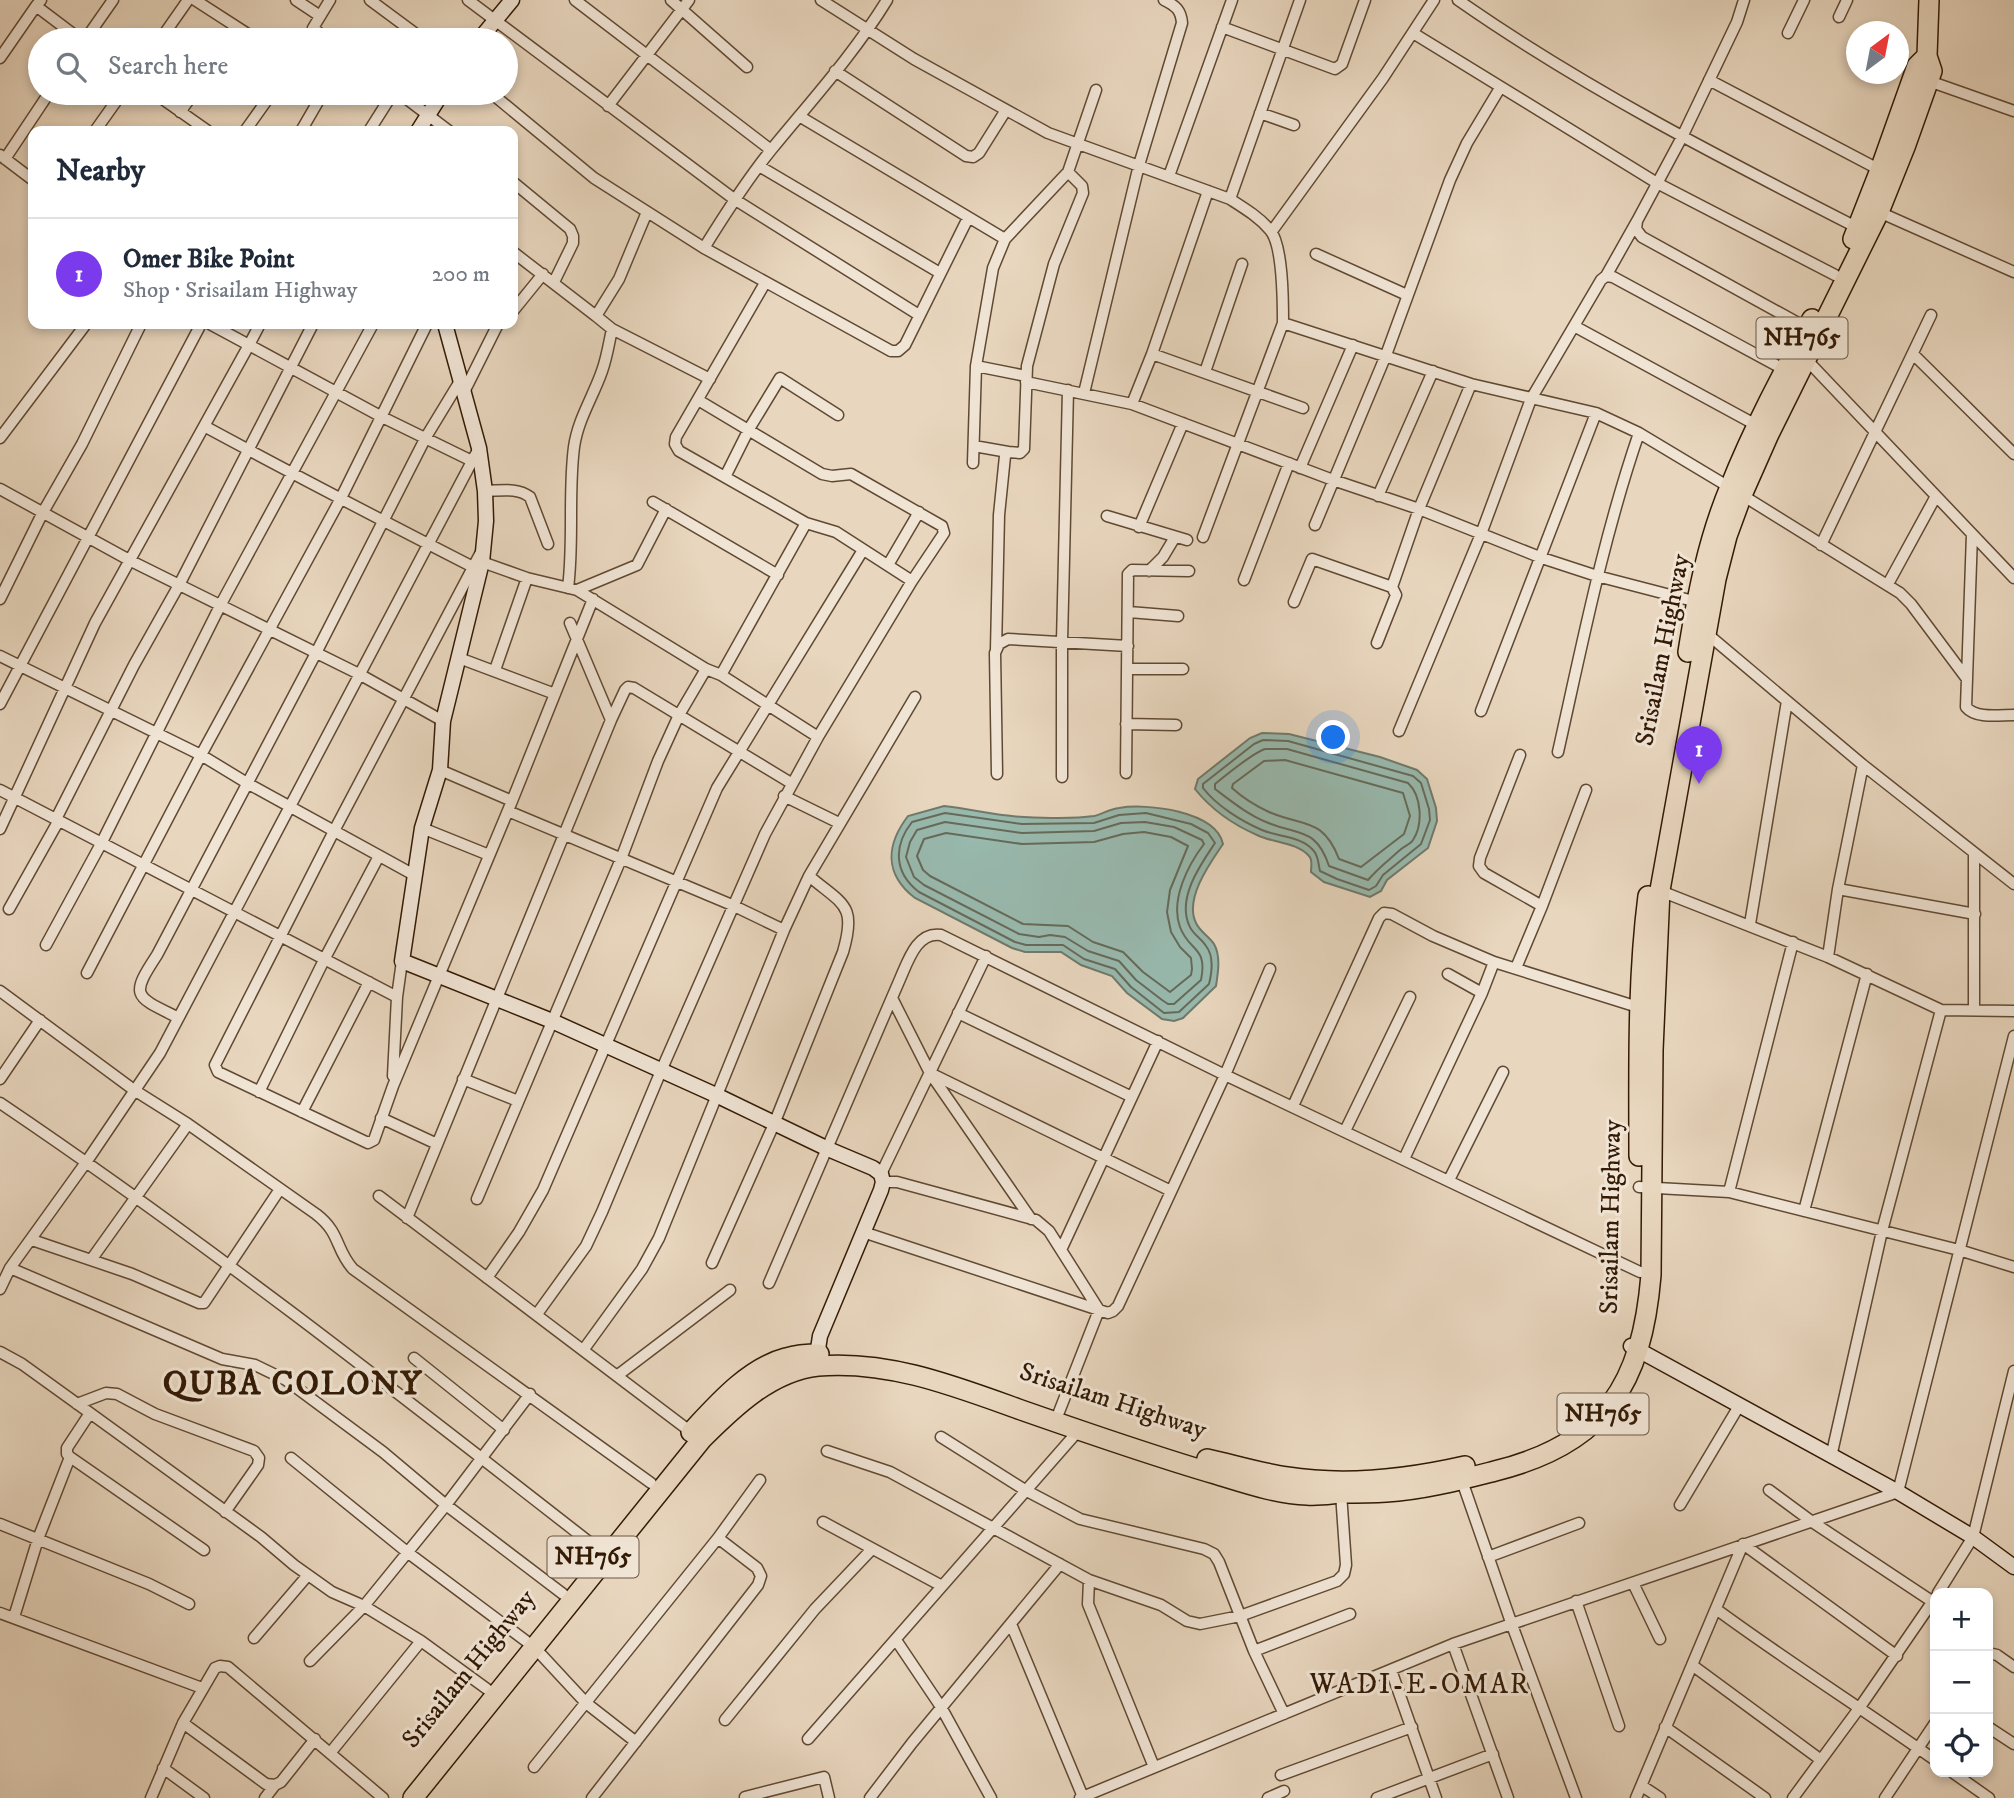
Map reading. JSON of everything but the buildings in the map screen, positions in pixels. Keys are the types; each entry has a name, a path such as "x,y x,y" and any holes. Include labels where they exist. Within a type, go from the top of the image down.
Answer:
{"highway":[{"name":"Srisailam Highway","path":"1635,1348 1653,1049 1655,839 1703,604 1709,549 1736,491 1769,434 1801,354 1879,212 1921,78 1917,66 1927,56 1929,0"},
{"name":"Srisailam Highway","path":"1736,491 1758,426 1785,370 1801,354 1807,328 1858,228 1880,170 1921,78"},
{"name":"Srisailam Highway","path":"410,1798 487,1689 531,1644 563,1594 691,1432 723,1398 758,1371 786,1358 892,1370 936,1380 1079,1430 1259,1487 1307,1495 1388,1492 1459,1474 1556,1439 1586,1418 1635,1348 1649,1306 1651,1275 1641,1008 1644,923 1654,888 1705,632 1703,604"},
{"name":"Srisailam Highway","path":"410,1798 531,1644 702,1439 733,1408 767,1385 816,1360 848,1352 884,1355 921,1364 1207,1459 1287,1477 1339,1481 1459,1474"}],"street":[{"path":"92,28 113,0"},
{"path":"168,28 188,0"},
{"path":"195,0 213,5 242,28"},
{"path":"296,0 320,16"},
{"path":"314,28 330,0"},
{"path":"370,0 408,28"},
{"path":"468,0 504,28"},
{"path":"489,28 512,0"},
{"path":"575,0 771,150"},
{"path":"671,0 747,67"},
{"path":"608,106 689,0"},
{"path":"821,0 868,31 1048,133 1230,199 1272,231 1283,291 1283,323 1203,537"},
{"path":"704,248 758,166 868,31 887,0"},
{"path":"1084,393 1139,165 1182,23 1181,13 1174,5 1164,0"},
{"path":"1170,176 1232,0"},
{"path":"1230,199 1300,0"},
{"path":"1222,27 1335,69 1339,68 1365,0"},
{"path":"1272,231 1317,172 1434,0"},
{"path":"1458,0 1511,37 1682,137 1858,228"},
{"path":"1399,731 1481,534 1531,399 1601,280 1606,276 1682,137 1737,22 1744,0"},
{"path":"1788,33 1804,0"},
{"path":"1839,17 1847,0"},
{"path":"0,58 38,3 68,28"},
{"path":"1413,33 1657,183 1835,275"},
{"path":"518,38 734,199 919,315"},
{"path":"835,71 966,156 973,157 979,153 1006,110"},
{"path":"1921,78 2014,111"},
{"path":"1709,80 1880,170"},
{"path":"1315,525 1386,355 1450,180 1500,88"},
{"path":"973,463 976,366 993,268 1004,240 1068,172 1096,90"},
{"path":"28,176 2,157 40,105"},
{"path":"98,126 113,105"},
{"path":"170,105 201,126"},
{"path":"180,112 185,105"},
{"path":"249,126 263,105"},
{"path":"304,126 316,105"},
{"path":"372,126 385,105"},
{"path":"416,105 443,126"},
{"path":"421,126 434,105"},
{"path":"506,105 594,178 647,212 765,283 891,351 898,351 905,345 968,218"},
{"path":"1260,113 1294,125"},
{"path":"799,116 1004,240"},
{"path":"758,166 940,273"},
{"path":"974,446 1020,453 1025,443 1026,379 1054,264 1083,193 1082,186 1068,172"},
{"path":"518,186 570,229 573,236 573,243 554,282"},
{"path":"1132,404 1208,191"},
{"path":"596,316 619,279 647,212"},
{"path":"1879,212 2014,272"},
{"path":"1637,221 1636,229 1642,237 1807,328"},
{"path":"1316,254 1407,295"},
{"path":"518,256 612,329 710,379"},
{"path":"1205,372 1242,264"},
{"path":"518,305 542,274"},
{"path":"1606,276 1613,277 1785,370"},
{"path":"765,283 675,444 679,451 806,523 836,532 912,581"},
{"path":"1821,545 1931,315"},
{"path":"1283,323 1471,384 1596,412 1639,433 1888,584 1912,604 1967,679"},
{"path":"1574,326 1758,426"},
{"path":"0,438 82,329"},
{"path":"0,599 42,514 82,444 139,329"},
{"path":"0,704 198,329"},
{"path":"219,329 382,417 426,437 475,454"},
{"path":"0,829 95,623 257,329"},
{"path":"9,909 310,329"},
{"path":"46,945 102,842 221,604 370,329"},
{"path":"87,973 201,755 340,500 382,417 421,329"},
{"path":"393,1086 397,997 422,828 440,770 443,721 459,658 486,521 485,491 446,329"},
{"path":"177,1017 155,1007 142,997 138,989 139,981 157,955 426,437 461,388 495,329"},
{"path":"573,589 570,506 575,446 583,413 602,372 612,329"},
{"path":"1244,580 1294,466 1353,345"},
{"path":"1152,354 1303,408"},
{"path":"1801,354 2014,578"},
{"path":"1914,355 2014,454"},
{"path":"976,366 1132,404 1294,466 1419,509 1542,558 1597,576 1703,604"},
{"path":"1378,495 1433,371"},
{"path":"725,477 749,429 780,379 838,415"},
{"path":"1392,587 1419,509 1471,384"},
{"path":"1062,777 1068,390"},
{"path":"537,1314 586,1247 732,905 784,796 945,529 851,474 822,474 698,400"},
{"path":"1481,710 1542,558 1596,412"},
{"path":"0,414 10,423"},
{"path":"1139,527 1183,423"},
{"path":"204,426 428,544 480,559 527,578 573,589 593,599 706,669 721,675 818,737"},
{"path":"1558,752 1597,576 1619,492 1639,433"},
{"path":"998,774 996,650 999,515 1005,456 1008,452"},
{"path":"1,1282 160,1053 475,454"},
{"path":"0,489 88,539 359,674 443,721"},
{"path":"485,491 516,490 530,497 548,544"},
{"path":"1888,584 1936,496"},
{"path":"653,502 778,575"},
{"path":"573,589 637,565 666,509"},
{"path":"888,565 919,512"},
{"path":"1107,516 1187,540"},
{"path":"721,675 806,523"},
{"path":"1972,534 1966,706 1977,714 2014,715"},
{"path":"1149,571 1163,557 1175,537"},
{"path":"487,1278 519,1232 543,1190 717,788 863,550"},
{"path":"480,559 334,831 215,1065 218,1072 368,1143 374,1140 393,1086 593,599"},
{"path":"1294,603 1312,559 1392,587 1396,595 1377,643"},
{"path":"1126,773 1129,571 1189,571"},
{"path":"495,670 527,578"},
{"path":"1129,612 1178,616"},
{"path":"570,623 611,720"},
{"path":"1705,632 1863,765 2014,884"},
{"path":"996,650 999,644 1008,639 1128,646"},
{"path":"0,656 201,755 416,876"},
{"path":"459,658 555,694"},
{"path":"477,1199 621,859 658,761 679,715 706,669"},
{"path":"1128,669 1183,669"},
{"path":"407,1218 563,835 611,720 628,687 741,751 791,783"},
{"path":"584,1349 648,1259 718,1096 784,930 839,823 915,697"},
{"path":"1750,924 1787,701"},
{"path":"1126,724 1176,725"},
{"path":"1520,755 1479,866 1484,873 1542,906"},
{"path":"1828,957 1838,889 1863,765"},
{"path":"440,770 563,835 732,905 784,930"},
{"path":"0,790 397,997"},
{"path":"1516,968 1586,790"},
{"path":"784,796 839,823"},
{"path":"422,828 489,855"},
{"path":"1974,854 1974,1010"},
{"path":"259,1092 379,856"},
{"path":"712,1264 774,1124 849,931 851,920 846,908 810,876"},
{"path":"1654,888 1793,942 1941,1010 2014,1011"},
{"path":"1838,889 1975,914"},
{"path":"1293,1107 1379,918 1384,913 1392,914 1433,936 1494,962 1641,1008"},
{"path":"769,1283 913,952 922,938 933,933 986,956 1293,1107 1640,1272"},
{"path":"1729,1192 1793,942"},
{"path":"816,1360 820,1336 882,1178 986,956"},
{"path":"402,961 606,1045 873,1168 882,1178 1042,1224 1099,1310"},
{"path":"1404,1159 1494,962"},
{"path":"863,1231 1108,1313 1114,1311 1225,1074 1270,969"},
{"path":"1448,974 1482,993"},
{"path":"1804,1211 1867,974"},
{"path":"302,1112 369,982"},
{"path":"0,991 134,1090 188,1124 327,1223 336,1234 345,1260 354,1269 650,1483"},
{"path":"1345,1130 1410,997"},
{"path":"892,998 930,1073 1031,1219"},
{"path":"1831,1457 1882,1231 1941,1010"},
{"path":"958,1013 1132,1097"},
{"path":"0,1079 40,1020"},
{"path":"1898,1492 2014,1036"},
{"path":"1061,1250 1157,1041"},
{"path":"1449,1180 1503,1072"},
{"path":"930,1073 1171,1191"},
{"path":"463,1079 518,1101"},
{"path":"0,1103 87,1161 334,1342 598,1549"},
{"path":"381,1118 437,1144"},
{"path":"91,1260 188,1124"},
{"path":"1646,1187 1729,1192 1959,1250 2014,1267"},
{"path":"32,1240 132,1273 204,1303 280,1189"},
{"path":"379,1196 691,1432"},
{"path":"10,1268 222,1359 254,1365 286,1380 383,1452 446,1505 563,1594"},
{"path":"618,1375 730,1290"},
{"path":"1059,1412 1099,1310"},
{"path":"1635,1348 1898,1492 1973,1537 2014,1567"},
{"path":"0,1352 22,1364 261,1536 332,1592 364,1606 421,1641 487,1689"},
{"path":"414,1358 505,1430"},
{"path":"1942,1588 1973,1537 2014,1371"},
{"path":"77,1404 106,1393 117,1394 155,1414 254,1451 259,1458 258,1465 225,1512"},
{"path":"310,1661 364,1606 505,1430 530,1394"},
{"path":"1680,1505 1739,1406"},
{"path":"90,1413 67,1448 70,1457 204,1550"},
{"path":"808,1739 1079,1430"},
{"path":"941,1437 1025,1490 1080,1518 1204,1549 1214,1554 1254,1651 1284,1714"},
{"path":"827,1451 890,1472 1089,1580 1161,1605 1187,1621 1200,1624 1240,1616 1336,1581 1344,1574 1346,1565 1340,1493"},
{"path":"14,1617 38,1539 70,1457"},
{"path":"291,1458 407,1552 531,1644 586,1703 636,1742"},
{"path":"1459,1474 1576,1798"},
{"path":"534,1767 718,1538 760,1480"},
{"path":"1769,1490 1811,1521 1930,1594"},
{"path":"1011,1624 1082,1797 1453,1644 1898,1492"},
{"path":"823,1522 942,1586"},
{"path":"1488,1556 1579,1523"},
{"path":"0,1524 149,1584 189,1604"},
{"path":"592,1798 758,1586 761,1576 757,1568 718,1538"},
{"path":"1636,1798 1743,1544"},
{"path":"1743,1544 1897,1656"},
{"path":"725,1720 815,1609 872,1549"},
{"path":"870,1798 1060,1564"},
{"path":"254,1638 308,1575"},
{"path":"1089,1580 1088,1604 1154,1767"},
{"path":"1633,1583 1660,1639"},
{"path":"1576,1601 1619,1726"},
{"path":"1793,1798 1930,1607"},
{"path":"1716,1609 1777,1654 1860,1707 1930,1757"},
{"path":"0,1613 202,1688"},
{"path":"1254,1651 1350,1614"},
{"path":"895,1640 942,1707 991,1798"},
{"path":"331,1752 421,1641"},
{"path":"1453,1644 1507,1798"},
{"path":"1993,1654 2014,1667"},
{"path":"1692,1665 1821,1760"},
{"path":"151,1798 183,1723 202,1688 215,1668 220,1666 228,1667 383,1798"},
{"path":"1391,1670 1436,1798"},
{"path":"183,1723 266,1784 275,1785"},
{"path":"1281,1775 1412,1727"},
{"path":"1665,1727 1765,1798"},
{"path":"1993,1730 2014,1744"},
{"path":"1885,1798 1930,1731"},
{"path":"265,1798 315,1740"},
{"path":"1377,1798 1493,1754"},
{"path":"163,1768 204,1798"},
{"path":"745,1797 824,1777 829,1798"},
{"path":"1959,1777 1989,1798"},
{"path":"1642,1786 1660,1798"},
{"path":"1268,1798 1284,1791"}],"water":[{"path":"1262,733 1289,734 1380,757 1417,770 1427,779 1436,808 1437,821 1428,848 1387,880 1381,891 1370,897 1324,882 1311,872 1311,859 1304,851 1257,835 1223,816 1195,789 1198,779 1250,738"},
{"path":"944,806 1014,816 1059,818 1094,816 1131,807 1162,808 1208,824 1218,833 1223,844 1200,882 1193,903 1193,913 1196,923 1212,941 1218,954 1216,986 1183,1018 1174,1021 1162,1019 1127,993 1112,976 1081,965 1061,952 1025,952 1012,948 915,898 905,889 893,869 892,848 895,838 908,816"}],"place":[{"name":"Omer Bike Point","path":"1699,784"}],"district":[{"name":"QUBA COLONY","path":"293,1384"},
{"name":"WADI-E-OMAR","path":"1420,1684"}]}
